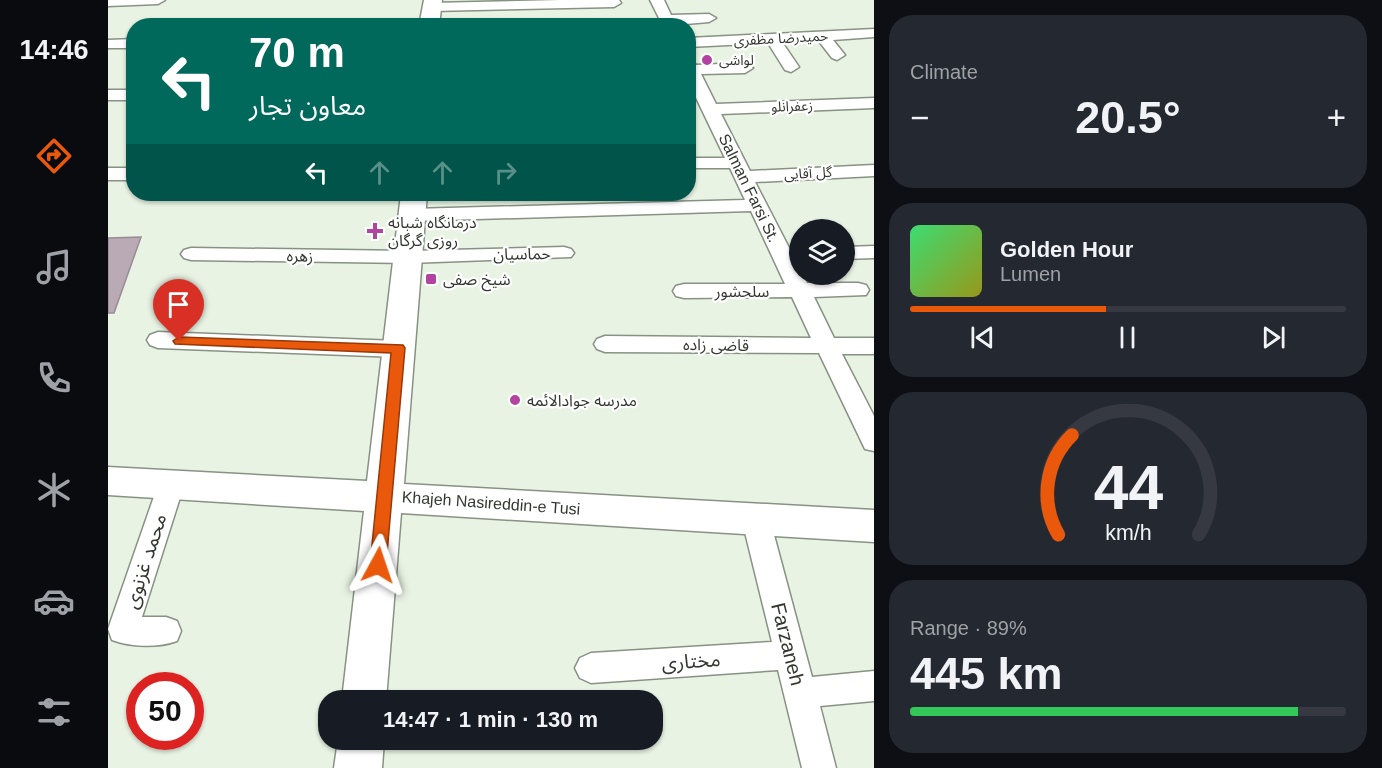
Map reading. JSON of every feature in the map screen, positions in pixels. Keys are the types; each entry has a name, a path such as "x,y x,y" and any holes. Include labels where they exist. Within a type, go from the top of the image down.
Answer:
{"main road":[{"path":"365,690 413,204"},
{"name":"Khajeh Nasireddin-e Tusi","path":"108,481 873,526"},
{"path":"358,768 360,750"}],"street":[{"path":"108,2 158,0"},
{"path":"657,0 666,18"},
{"path":"431,11 544,2 614,3"},
{"path":"696,19 709,18"},
{"name":"حمیدرضا مظفری","path":"696,43 822,36 872,28"},
{"path":"822,36 837,55"},
{"path":"772,38 791,67"},
{"path":"108,44 126,43"},
{"path":"696,67 745,68"},
{"name":"Salman Farsi St.","path":"696,80 758,205 789,252"},
{"path":"108,95 126,95"},
{"name":"زعفرانلو","path":"710,109 873,103"},
{"name":"گل آقایی","path":"696,164 740,170 873,170"},
{"path":"413,204 758,205"},
{"path":"855,253 873,252"},
{"name":"حماسیان","path":"409,257 564,253"},
{"name":"زهره","path":"192,255 409,257"},
{"name":"Salman Farsi St.","path":"798,285 873,442"},
{"name":"سلحشور","path":"684,291 858,290"},
{"path":"158,340 398,348"},
{"name":"قاضی زاده","path":"605,344 873,346"},
{"name":"محمد غزنوی","path":"166,631 115,630 171,485"},
{"name":"Farzaneh","path":"756,520 819,768"},
{"name":"مختاری","path":"591,668 791,655"},
{"path":"800,693 873,686"}],"building":[{"path":"141,237 114,313 108,313 108,238"}],"place":[{"name":"لواشی","path":"707,60"},
{"name":"درمانگاه شبانه روزی گرگان","path":"375,231"},
{"name":"شیخ صفی","path":"431,279"},
{"name":"مدرسه جوادالائمه","path":"515,400"}],"route":[{"path":"179,341 398,348 378,565"}]}
